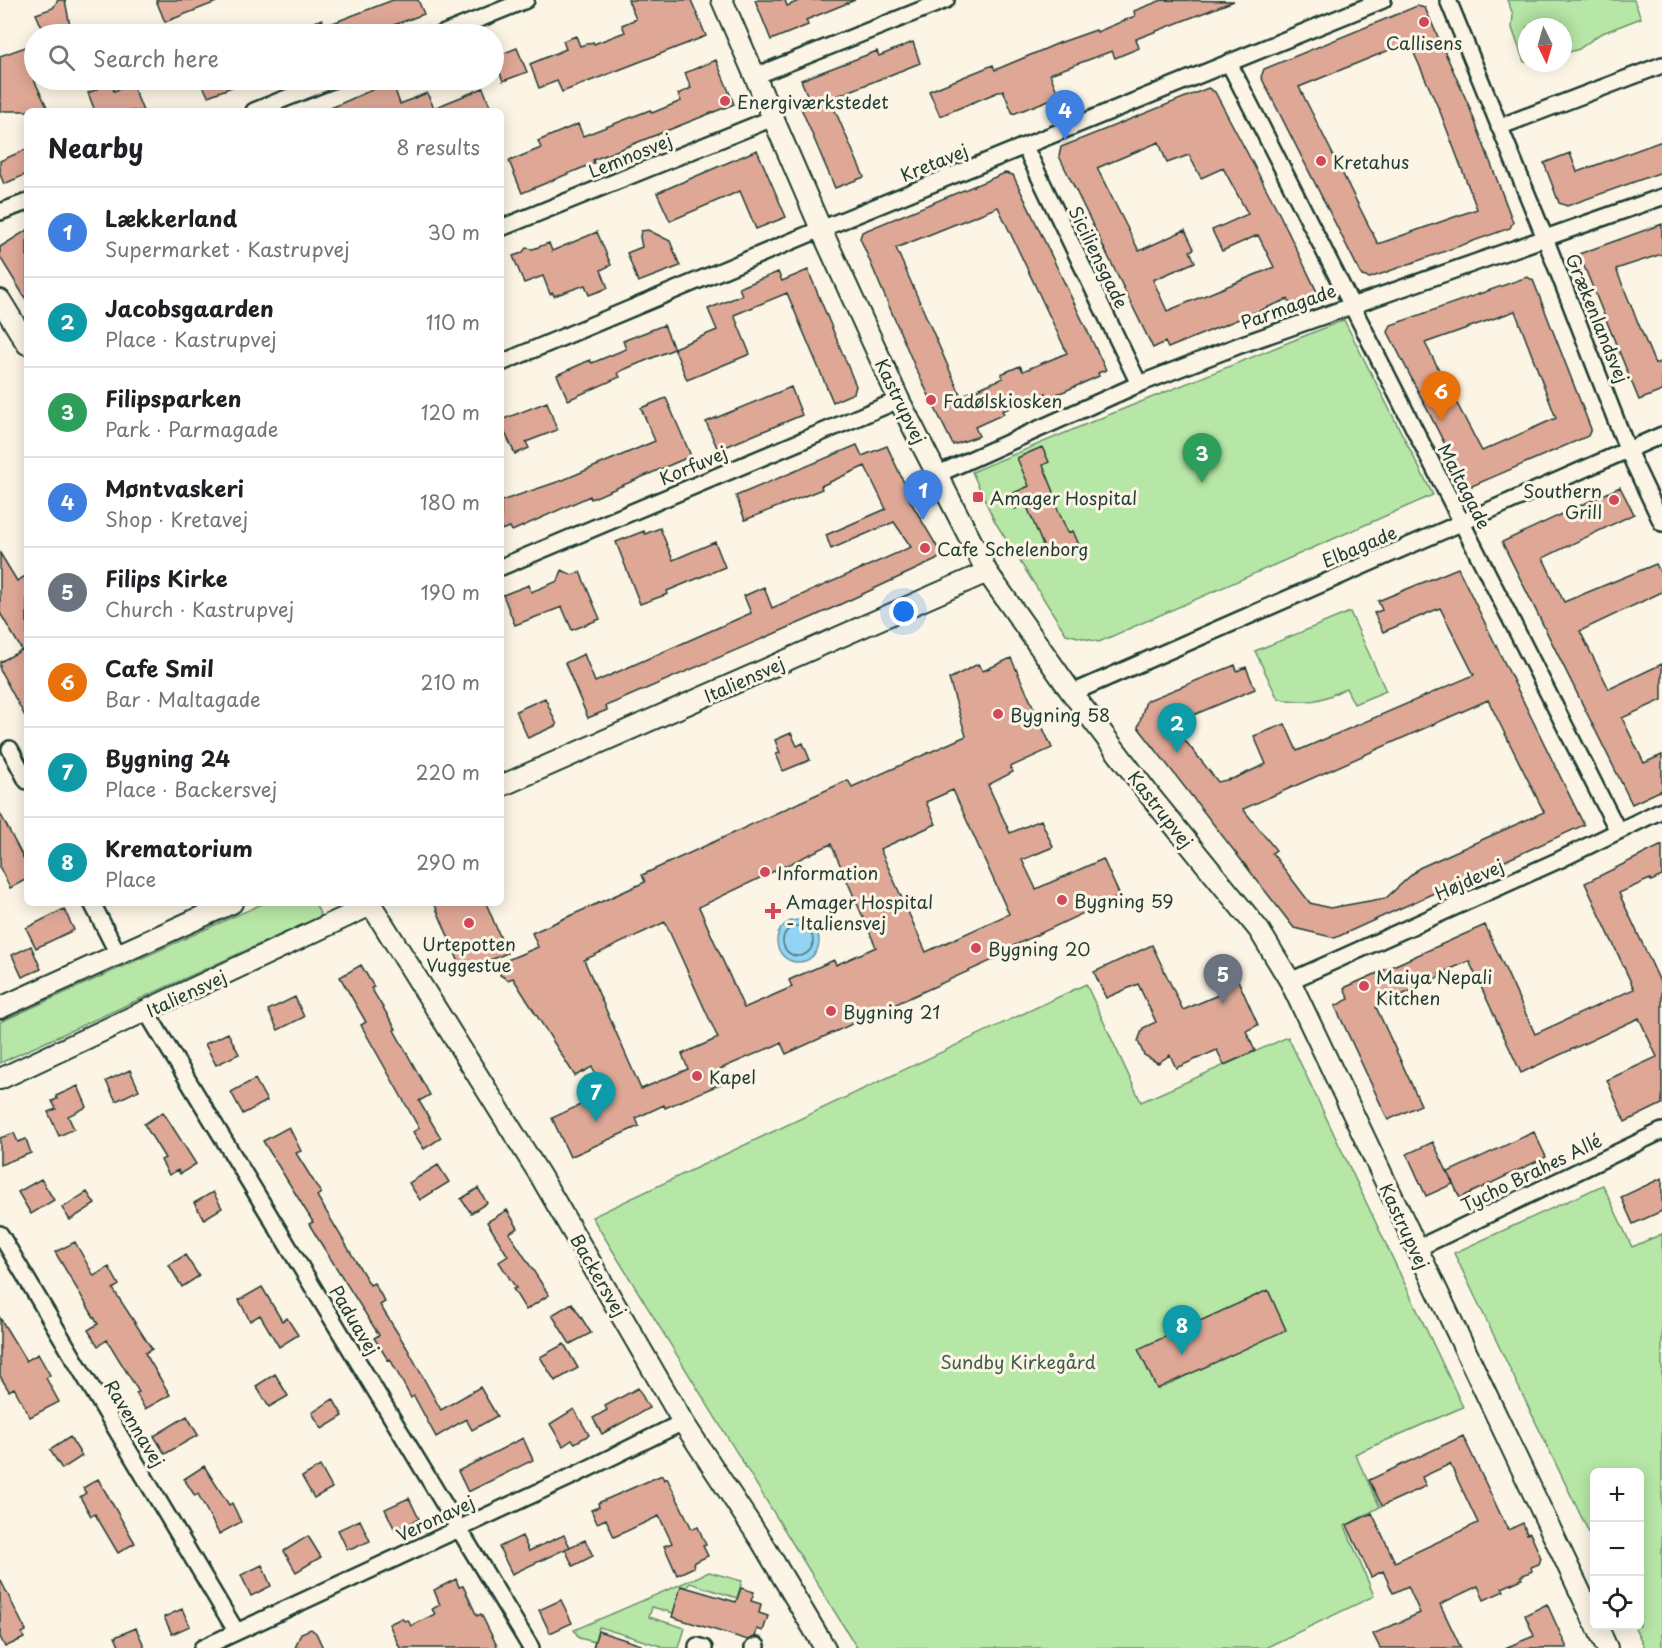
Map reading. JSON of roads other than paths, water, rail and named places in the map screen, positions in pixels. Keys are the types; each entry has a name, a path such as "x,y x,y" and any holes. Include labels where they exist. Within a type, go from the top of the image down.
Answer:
{"street":[{"path":"467,24 526,0"},
{"name":"Kastrupvej","path":"722,0 821,229 899,400 987,572 1072,693 1151,797 1259,930 1290,981 1590,1613"},
{"path":"754,76 946,0"},
{"name":"Kretavej","path":"504,362 821,229 1383,0"},
{"name":"Grækenlandsvej","path":"1448,0 1545,238 1628,451 1662,523"},
{"name":"Maltagade","path":"1229,63 1618,831"},
{"path":"1499,127 1662,65"},
{"path":"262,108 307,90"},
{"name":"Lemnosvej","path":"504,227 773,118"},
{"name":"Siciliensgade","path":"1025,147 1139,384"},
{"name":"Parmagade","path":"936,475 1139,384 1240,345 1662,197"},
{"path":"0,212 24,203"},
{"path":"0,300 24,339"},
{"name":"Korfuvej","path":"504,566 899,400"},
{"name":"Elbagade","path":"1072,693 1662,435"},
{"name":"Italiensvej","path":"504,785 987,572"},
{"path":"10,749 24,775"},
{"name":"Højdevej","path":"1290,981 1559,860 1662,810"},
{"path":"94,906 118,954"},
{"path":"0,1008 225,906"},
{"name":"Italiensvej","path":"0,1079 366,906"},
{"name":"Backersvej","path":"371,906 541,1177 683,1422 762,1542 825,1648"},
{"name":"Paduavej","path":"146,1011 531,1648"},
{"name":"Tycho Brahes Allé","path":"1416,1249 1662,1131"},
{"name":"Ravennavej","path":"0,1234 236,1631"},
{"name":"Veronavej","path":"202,1648 683,1422"},
{"path":"1598,1630 1608,1648"},
{"path":"697,1648 698,1646 704,1648"}],"water":[{"path":"798,920 813,926 819,941 813,956 798,962 783,956 777,941 783,926"}],"place":[{"name":"Callisens","path":"1424,22"},
{"name":"Energiværkstedet","path":"725,101"},
{"name":"Møntvaskeri","path":"1065,140"},
{"name":"Kretahus","path":"1321,161"},
{"name":"Fadølskiosken","path":"931,400"},
{"name":"Cafe Smil","path":"1441,421"},
{"name":"Filipsparken","path":"1202,483"},
{"name":"Amager Hospital","path":"978,497"},
{"name":"Southern Grill","path":"1614,500"},
{"name":"Lækkerland","path":"923,520"},
{"name":"Cafe Schelenborg","path":"925,548"},
{"name":"Bygning 58","path":"998,714"},
{"name":"Jacobsgaarden","path":"1177,753"},
{"name":"Information","path":"765,872"},
{"name":"Bygning 59","path":"1062,900"},
{"name":"Amager Hospital - Italiensvej","path":"773,911"},
{"name":"Urtepotten Vuggestue","path":"469,923"},
{"name":"Bygning 20","path":"976,948"},
{"name":"Maiya Nepali Kitchen","path":"1364,986"},
{"name":"Filips Kirke","path":"1223,1004"},
{"name":"Bygning 21","path":"831,1011"},
{"name":"Kapel","path":"697,1076"},
{"name":"Bygning 24","path":"596,1122"},
{"name":"Krematorium","path":"1182,1355"}],"park label":[{"name":"Sundby Kirkegård","path":"1018,1361"}]}
